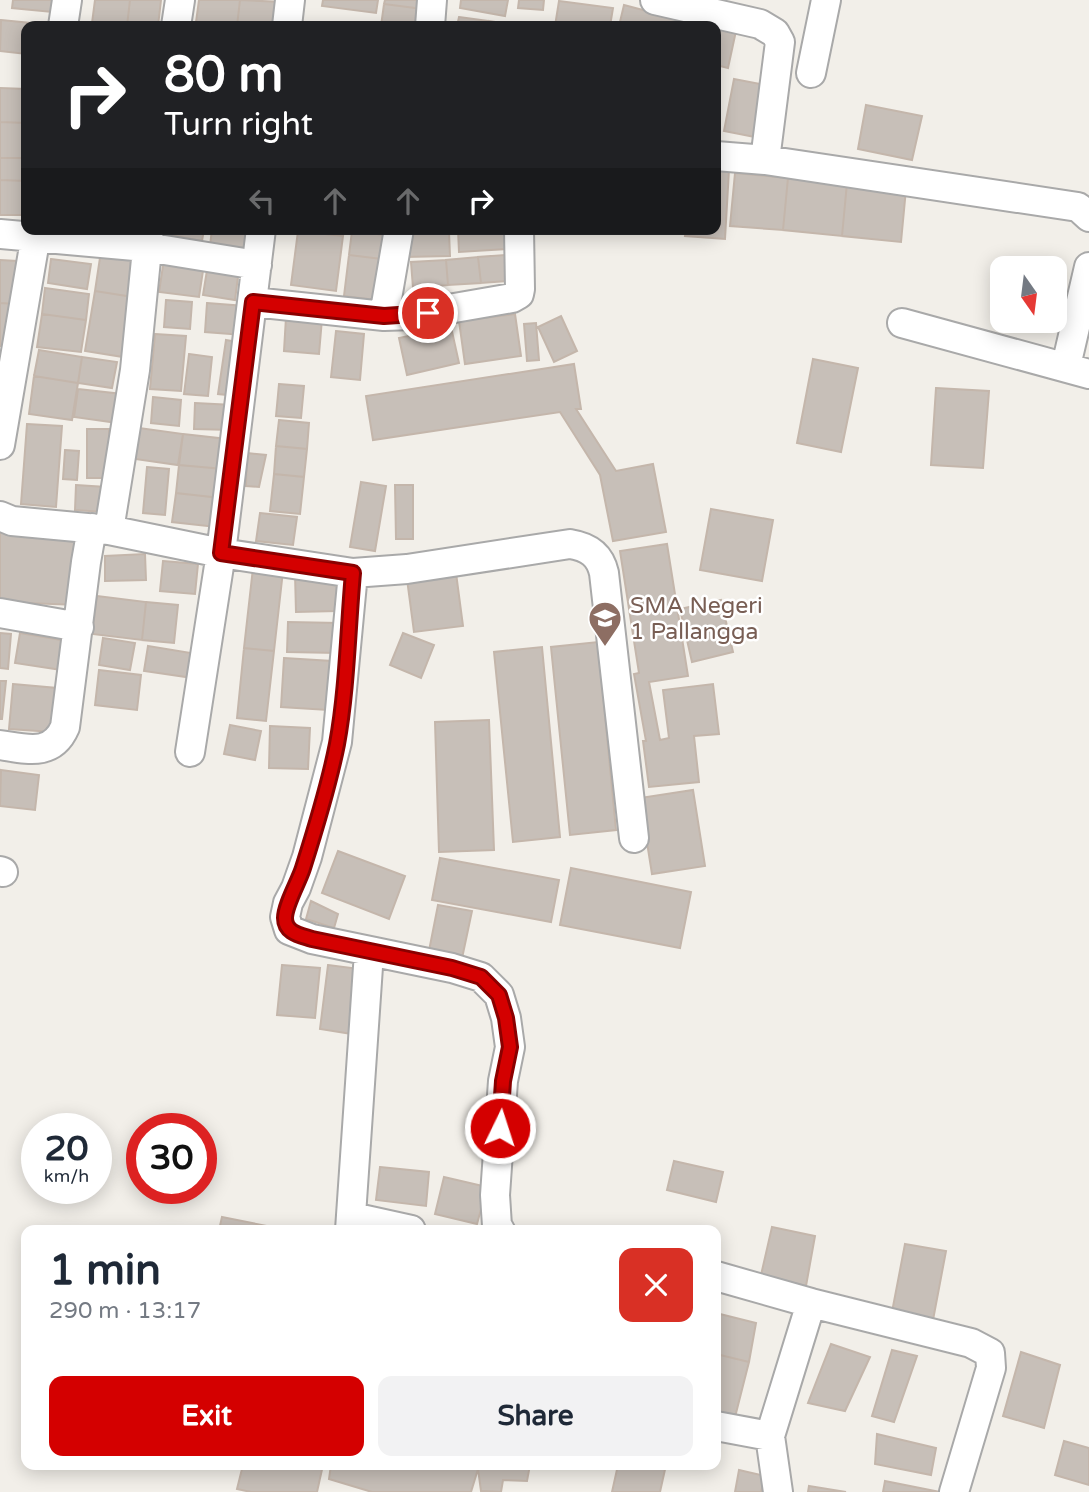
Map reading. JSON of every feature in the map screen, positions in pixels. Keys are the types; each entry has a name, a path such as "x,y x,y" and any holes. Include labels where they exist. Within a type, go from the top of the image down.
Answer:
{"street":[{"path":"64,21 67,0"},
{"path":"177,21 180,0"},
{"path":"288,21 290,0"},
{"path":"430,21 432,0"},
{"path":"655,0 760,24 775,33 780,42 765,159"},
{"path":"811,73 826,0"},
{"path":"721,156 765,159 1078,207 1089,217"},
{"path":"0,234 21,234"},
{"path":"0,445 6,367 37,235"},
{"path":"65,235 148,238 257,265"},
{"path":"190,752 221,553 260,235"},
{"path":"384,316 398,235"},
{"path":"253,302 384,316 415,315 492,303 516,296 520,289 522,268 519,235"},
{"path":"0,746 52,746 59,740 65,727 86,562 101,529 135,370 148,238"},
{"path":"902,323 1077,370 1089,267"},
{"path":"0,516 12,521 101,529 221,553 353,573 407,569 570,544 582,546 597,556 604,573 634,838"},
{"path":"353,573 337,742 307,856 285,917 287,926 293,933 369,953 452,968 481,977 499,995 510,1047 503,1081 495,1195 497,1225"},
{"path":"0,613 79,627"},
{"path":"351,1224 369,953"},
{"path":"721,1277 971,1343 990,1353 991,1368 954,1492"},
{"path":"778,1492 769,1436 811,1303"},
{"path":"721,1427 769,1436"}],"building":[{"path":"13,0 53,0 52,12 12,8"},
{"path":"95,0 130,0 128,21 92,21"},
{"path":"130,0 161,0 159,21 128,21"},
{"path":"199,0 240,0 238,21 196,21"},
{"path":"240,0 284,2 282,21 238,21"},
{"path":"323,0 378,0 376,13 322,6"},
{"path":"385,0 424,0 423,9 384,4"},
{"path":"461,0 508,0 505,16 460,8"},
{"path":"519,0 544,0 543,10 518,8"},
{"path":"559,1 613,8 611,21 556,21"},
{"path":"384,4 423,9 421,21 382,21"},
{"path":"624,5 677,19 676,21 620,21"},
{"path":"459,17 489,21 458,21"},
{"path":"1,20 21,22 21,53 0,51"},
{"path":"721,27 736,31 728,68 721,66"},
{"path":"734,79 770,86 760,138 724,131"},
{"path":"0,88 21,89 21,123 0,122"},
{"path":"866,105 922,116 912,160 858,149"},
{"path":"0,122 21,123 21,158 0,158"},
{"path":"0,158 21,158 21,181 0,180"},
{"path":"721,169 729,170 725,239 685,236 721,235"},
{"path":"735,173 788,178 783,230 730,226"},
{"path":"788,178 847,183 842,236 783,230"},
{"path":"0,180 21,181 21,215 0,215"},
{"path":"847,183 906,189 901,242 842,236"},
{"path":"169,235 203,235 202,241"},
{"path":"211,235 250,235 248,251 210,246"},
{"path":"297,235 343,236 336,291 291,285"},
{"path":"352,235 393,236 390,260 349,255"},
{"path":"405,235 449,235 450,256 405,257"},
{"path":"458,235 506,235 507,249 459,252"},
{"path":"101,251 139,256 133,297 95,291"},
{"path":"349,255 390,260 385,301 344,296"},
{"path":"505,255 507,281 481,283 478,257"},
{"path":"478,257 481,283 448,285 446,260"},
{"path":"51,259 91,264 87,289 48,283"},
{"path":"164,259 204,264 199,297 159,292"},
{"path":"0,260 17,261 15,304 0,303"},
{"path":"446,260 448,285 413,288 411,262"},
{"path":"208,264 239,269 235,300 203,295"},
{"path":"45,288 89,294 86,320 42,314"},
{"path":"95,291 133,297 123,357 85,351"},
{"path":"166,300 192,302 190,329 164,327"},
{"path":"0,303 15,304 12,347 0,346"},
{"path":"207,303 245,306 243,335 205,332"},
{"path":"42,314 86,320 81,352 37,347"},
{"path":"515,314 521,356 465,364 459,321"},
{"path":"561,316 577,351 554,362 538,327"},
{"path":"286,317 322,319 319,354 284,351"},
{"path":"536,323 539,360 527,361 524,324"},
{"path":"451,327 459,363 407,375 399,338"},
{"path":"336,331 364,334 360,380 331,377"},
{"path":"155,334 186,336 181,391 150,389"},
{"path":"226,340 244,343 237,396 218,394"},
{"path":"39,350 82,357 78,383 34,376"},
{"path":"189,354 212,357 208,396 184,394"},
{"path":"82,357 117,362 112,388 78,383"},
{"path":"813,359 858,368 841,452 797,443"},
{"path":"574,364 581,409 576,409 616,471 653,464 666,532 613,541 600,475 560,412 373,440 366,396"},
{"path":"34,376 78,383 72,420 29,414"},
{"path":"279,384 304,386 301,418 276,416"},
{"path":"936,388 989,391 983,468 931,465"},
{"path":"78,389 122,394 118,423 74,417"},
{"path":"153,397 181,400 179,426 151,423"},
{"path":"195,403 233,405 232,430 194,429"},
{"path":"279,420 309,423 307,449 276,446"},
{"path":"27,424 62,426 56,507 21,504"},
{"path":"139,428 183,434 178,465 135,459"},
{"path":"87,429 109,429 109,478 87,478"},
{"path":"183,434 227,439 223,469 179,465"},
{"path":"276,446 307,449 304,477 274,474"},
{"path":"65,450 79,451 77,480 63,479"},
{"path":"247,453 266,455 259,487 246,486"},
{"path":"179,465 223,469 220,498 176,493"},
{"path":"147,467 169,469 165,515 143,513"},
{"path":"274,474 304,477 300,514 270,511"},
{"path":"361,482 386,486 375,551 350,547"},
{"path":"76,485 106,487 104,512 75,510"},
{"path":"395,485 413,485 413,539 396,539"},
{"path":"176,493 220,498 216,527 172,522"},
{"path":"711,509 773,520 762,581 700,570"},
{"path":"260,513 297,517 293,545 256,541"},
{"path":"0,528 82,532 78,605 0,602"},
{"path":"667,544 688,676 649,682 660,740 669,738 663,690 713,684 719,734 694,736 699,782 649,787 643,741 646,741 634,674 639,673 620,551"},
{"path":"145,554 146,580 105,581 105,556"},
{"path":"163,561 198,564 195,594 160,591"},
{"path":"253,568 283,571 274,651 244,648"},
{"path":"337,573 337,611 296,612 295,574"},
{"path":"456,573 463,626 414,632 407,579"},
{"path":"97,596 146,602 142,640 92,634"},
{"path":"721,600 733,652 692,662 680,609"},
{"path":"146,602 178,605 174,643 142,640"},
{"path":"288,622 339,623 338,653 287,652"},
{"path":"0,633 11,634 8,669 0,668"},
{"path":"20,633 67,641 62,670 15,663"},
{"path":"403,633 434,645 421,678 390,665"},
{"path":"103,638 135,643 130,670 99,665"},
{"path":"598,642 616,830 570,835 551,647"},
{"path":"148,646 197,654 193,678 144,671"},
{"path":"542,647 560,837 513,842 494,652"},
{"path":"244,648 274,651 266,721 237,718"},
{"path":"284,658 332,661 328,710 281,707"},
{"path":"99,670 141,675 137,710 95,705"},
{"path":"0,681 6,681 2,719 0,719"},
{"path":"13,684 57,688 53,732 9,729"},
{"path":"489,720 494,850 439,852 435,722"},
{"path":"230,725 261,731 255,760 224,754"},
{"path":"270,726 310,728 308,769 269,768"},
{"path":"1,770 39,775 35,810 0,806"},
{"path":"693,790 705,866 652,874 640,798"},
{"path":"338,851 405,876 389,919 322,893"},
{"path":"440,858 559,880 551,922 432,900"},
{"path":"571,868 691,892 680,948 560,925"},
{"path":"311,901 338,914 334,928 306,919"},
{"path":"438,905 472,911 461,963 428,956"},
{"path":"282,965 320,968 315,1018 277,1015"},
{"path":"328,965 360,969 352,1034 320,1029"},
{"path":"674,1161 723,1172 716,1202 667,1190"},
{"path":"380,1167 429,1172 426,1206 376,1200"},
{"path":"444,1177 487,1187 477,1224 435,1214"},
{"path":"222,1217 262,1225 220,1225"},
{"path":"772,1227 815,1236 806,1286 761,1275"},
{"path":"905,1244 946,1251 933,1320 892,1312"},
{"path":"721,1314 756,1323 749,1362 721,1355"},
{"path":"831,1344 870,1357 845,1411 808,1403"},
{"path":"892,1350 917,1356 894,1422 872,1416"},
{"path":"1021,1352 1060,1365 1044,1428 1003,1416"},
{"path":"721,1355 749,1362 734,1421 721,1418"},
{"path":"877,1434 936,1448 931,1475 875,1464"},
{"path":"1064,1441 1089,1448 1089,1485 1055,1475"},
{"path":"242,1470 322,1470 317,1492 251,1492 237,1489"},
{"path":"330,1470 478,1470 471,1492 372,1492 329,1479"},
{"path":"478,1470 529,1470 527,1481 503,1480 501,1492 481,1491"},
{"path":"617,1470 665,1470 660,1492 612,1492"},
{"path":"739,1470 765,1476 761,1492 735,1492"},
{"path":"885,1481 940,1492 883,1492"},
{"path":"809,1486 846,1492 808,1492"}],"place":[{"name":"SMA Negeri 1 Pallangga","path":"605,648"}],"route":[{"path":"428,313 384,316 253,302 221,553 353,573 337,742 307,856 288,903 285,917 287,926 293,933 312,939 369,953 452,968 481,977 499,995 510,1047 503,1081 500,1128"}]}
